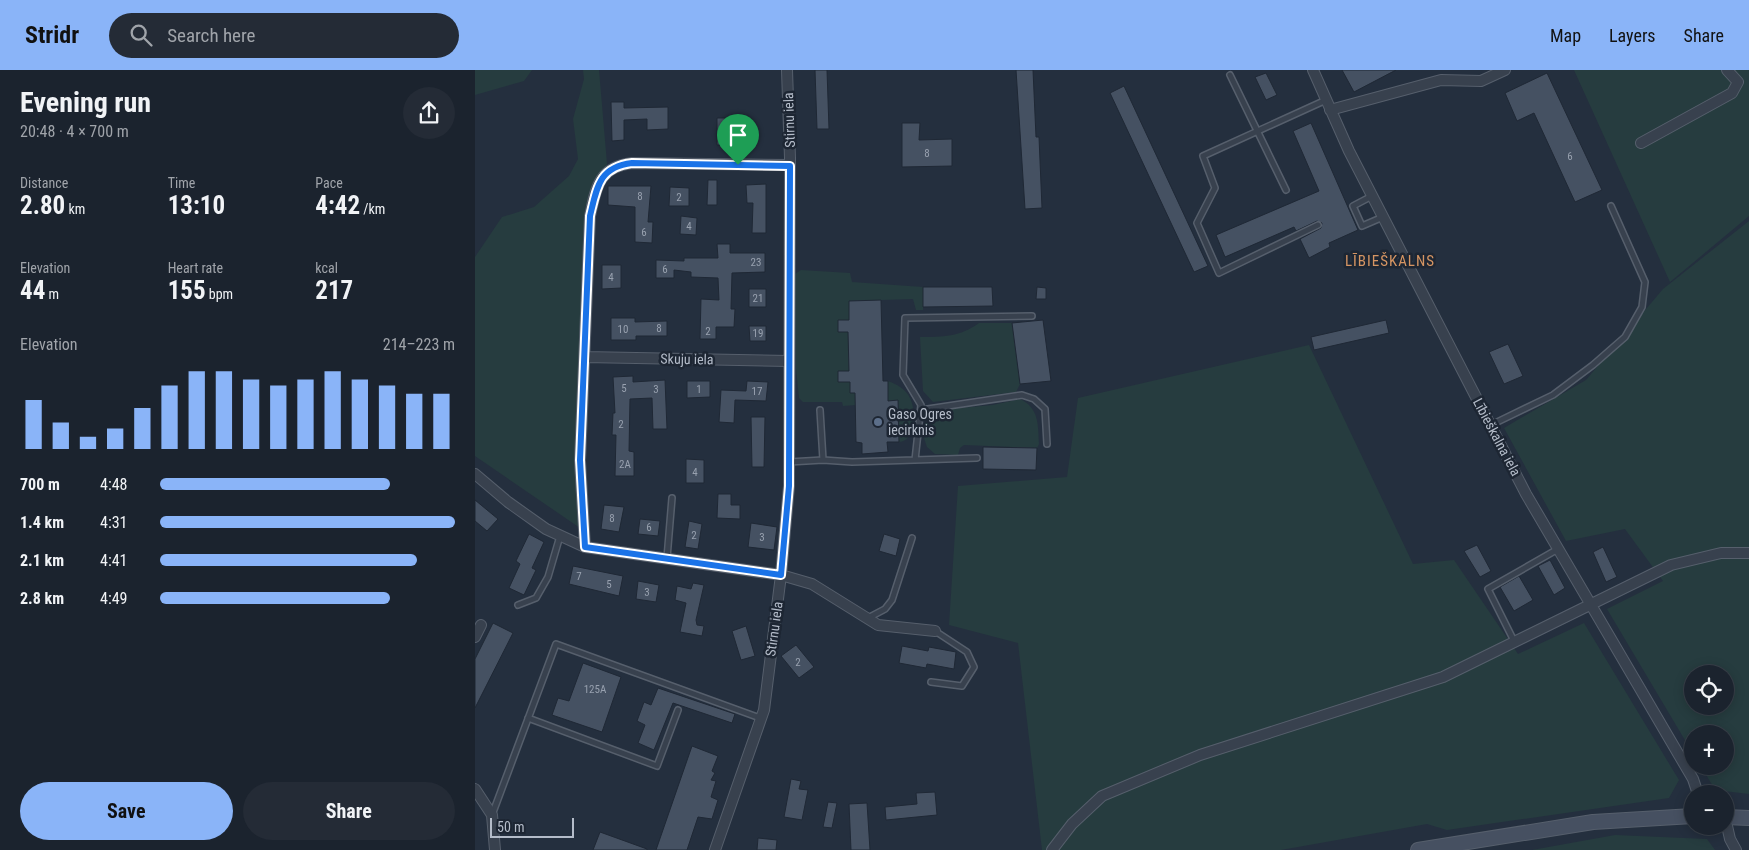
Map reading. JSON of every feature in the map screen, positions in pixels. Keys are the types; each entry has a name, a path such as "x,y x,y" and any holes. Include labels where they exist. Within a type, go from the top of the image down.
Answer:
{"main road":[{"path":"1418,850 1593,822 1684,817"},
{"path":"1734,817 1749,818"}],"street":[{"name":"Stirnu iela","path":"715,850 761,718 781,575 789,462 790,166 787,70"},
{"name":"Lībieškalna iela","path":"1313,70 1330,110 1372,196 1491,426 1558,549 1593,605 1695,785"},
{"path":"1330,110 1441,80 1481,81 1505,70"},
{"path":"1641,143 1731,93 1738,82 1727,70"},
{"path":"585,547 580,460 590,216 594,198 606,171 617,165 632,163 790,166"},
{"name":"Skuju iela","path":"585,357 789,361"},
{"path":"475,474 508,502 546,529 585,547 781,575 812,584 878,625 935,631"},
{"path":"1052,850 1072,824 1102,796 1201,755 1443,677 1593,605 1671,565 1721,553 1749,553"},
{"path":"475,637 481,624"},
{"path":"475,789 491,816 495,850"},
{"path":"1729,835 1736,850"}],"lane":[{"path":"1230,74 1286,190"},
{"path":"1318,225 1219,273 1197,223 1215,188 1203,156 1326,100"},
{"path":"1372,196 1353,206 1362,226 1383,217"},
{"path":"1491,426 1553,395 1593,365 1625,337 1642,308 1645,282 1611,206"},
{"path":"915,460 921,405 903,375 905,318 1032,316"},
{"path":"921,410 1022,395 1035,399 1045,409 1047,444"},
{"path":"820,410 823,460"},
{"path":"789,462 977,458"},
{"path":"667,559 672,498"},
{"path":"518,605 536,598 548,577 560,535"},
{"path":"867,619 885,609 892,600 912,538"},
{"path":"1515,643 1488,589 1558,549"},
{"path":"931,682 963,686 974,667 967,652 935,631"},
{"path":"491,816 555,644 761,718"},
{"path":"528,718 657,766 678,710"}],"green space":[{"path":"475,70 532,70 524,81 475,95"},
{"path":"583,70 599,70 607,164 585,208 575,458 580,528 475,456 475,257 502,217 534,207 569,176 578,159 573,119 584,79"},
{"path":"1574,70 1749,70 1749,216 1670,282"},
{"path":"1749,221 1749,794 1734,792 1734,785 1712,785 1706,775 1734,775 1734,725 1684,725 1684,739 1607,609 1663,581 1625,529 1566,541 1504,428 1586,380 1663,289"},
{"path":"801,270 850,273 852,282 923,287 923,310 916,310 913,299 849,301 849,320 838,321 838,332 848,332 849,371 838,371 838,382 850,382 850,393 860,393 856,405 843,406 842,402 803,402 799,398 796,369 795,274"},
{"path":"979,323 1012,323 1020,384 1016,392 933,402 923,391 920,337 958,334"},
{"path":"1309,345 1413,564 1454,560 1518,654 1584,623 1679,780 1669,798 1447,830 1427,824 1281,850 1042,850 1018,643 949,625 958,486 1067,477 1078,398"},
{"path":"888,381 903,389 912,403 914,417 912,431 905,440 899,442 898,400 888,401"},
{"path":"1020,399 1031,407 1036,417 1039,444 1037,448 964,445 960,448 958,455 935,454 927,447 923,435 925,423 932,416 949,409 993,405"},
{"path":"1615,835 1707,839 1715,850 1532,850"}],"building":[{"path":"815,70 827,70 829,129 817,129"},
{"path":"1016,70 1033,70 1036,137 1039,137 1042,208 1025,209"},
{"path":"1342,70 1396,70 1354,92"},
{"path":"1266,73 1277,95 1266,100 1255,77"},
{"path":"1547,73 1602,190 1575,202 1534,113 1517,121 1505,93"},
{"path":"1124,86 1208,266 1194,272 1110,93"},
{"path":"611,102 624,102 624,108 668,107 668,129 647,130 647,119 624,120 624,140 612,141"},
{"path":"717,118 735,118 735,145 717,145"},
{"path":"902,123 920,123 919,140 952,139 952,166 902,167"},
{"path":"1311,123 1358,230 1329,243 1330,247 1309,258 1300,239 1321,228 1322,223 1317,221 1296,231 1294,227 1225,257 1216,235 1319,191 1293,131"},
{"path":"708,180 717,180 717,205 707,205"},
{"path":"766,184 766,233 752,233 753,203 747,203 746,185"},
{"path":"608,186 651,186 648,222 653,222 652,243 635,242 635,207 608,205"},
{"path":"670,187 689,188 689,206 669,206"},
{"path":"681,216 697,218 696,235 680,234"},
{"path":"717,244 730,244 730,253 765,253 765,272 732,273 731,309 735,309 734,327 716,327 716,339 700,339 701,299 719,300 718,278 691,277 691,272 674,270 674,278 656,278 656,260 684,261 684,258 718,258"},
{"path":"602,265 621,265 621,288 602,289"},
{"path":"923,287 992,287 993,306 923,307"},
{"path":"1037,287 1046,288 1046,299 1036,299"},
{"path":"749,289 766,289 766,307 749,307"},
{"path":"881,300 883,381 888,381 888,401 898,400 899,442 887,442 888,452 862,454 862,443 856,442 855,393 850,393 850,382 838,382 838,371 849,371 848,332 838,332 838,320 849,320 849,301"},
{"path":"611,318 635,318 635,322 667,321 667,336 636,336 636,340 611,340"},
{"path":"1043,320 1051,381 1020,384 1012,323"},
{"path":"1386,320 1389,333 1314,350 1311,337"},
{"path":"749,326 766,326 766,341 750,341"},
{"path":"1508,344 1523,376 1504,384 1489,352"},
{"path":"633,376 633,382 665,380 667,429 653,429 652,398 630,399 629,451 634,452 634,476 615,476 616,435 612,435 613,413 615,413 613,377"},
{"path":"687,381 710,381 710,397 687,398"},
{"path":"747,381 768,382 766,401 735,400 734,423 719,422 721,390 746,391"},
{"path":"751,417 765,417 764,467 752,467"},
{"path":"983,447 1037,448 1036,470 983,469"},
{"path":"686,459 704,460 704,483 686,483"},
{"path":"718,494 731,494 731,505 740,505 740,519 717,518"},
{"path":"475,500 498,519 487,531 475,521"},
{"path":"604,505 624,507 619,532 601,529"},
{"path":"640,519 660,521 658,536 638,534"},
{"path":"689,521 702,524 698,549 685,547"},
{"path":"751,523 777,527 774,550 748,547"},
{"path":"529,534 544,542 532,568 536,570 524,595 509,588 520,564 516,561"},
{"path":"884,534 900,539 896,556 879,551"},
{"path":"1477,545 1491,571 1480,577 1464,551"},
{"path":"1603,547 1617,577 1606,582 1593,552"},
{"path":"1550,560 1565,588 1554,595 1538,566"},
{"path":"573,566 623,576 619,596 569,584"},
{"path":"1519,576 1533,600 1514,611 1500,587"},
{"path":"638,581 659,585 656,602 636,599"},
{"path":"693,583 704,585 696,620 697,625 704,626 702,636 680,632 686,603 675,600 677,586 691,589"},
{"path":"493,623 513,633 475,708 475,659"},
{"path":"746,626 755,656 741,660 732,631"},
{"path":"796,645 814,667 799,678 781,656"},
{"path":"902,646 928,651 929,647 956,652 954,669 927,664 926,668 899,663"},
{"path":"583,663 621,677 602,732 552,715 558,698 569,701"},
{"path":"658,688 735,714 732,723 673,703 654,750 638,743 645,725 637,721 644,702 651,705"},
{"path":"692,746 718,756 712,771 715,773 711,780 716,781 711,797 718,800 712,819 698,817 687,850 656,850"},
{"path":"791,779 801,781 799,789 808,790 802,820 784,817"},
{"path":"935,792 937,815 886,820 885,807 917,804 916,793"},
{"path":"828,802 837,803 832,828 823,827"},
{"path":"867,803 870,850 851,850 849,804"},
{"path":"600,832 647,849 647,850 593,850"},
{"path":"758,838 777,840 776,850 757,850"}],"place":[{"name":"Gaso Ogres iecirknis","path":"878,422"}],"district":[{"name":"LĪBIEŠKALNS","path":"1390,261"}],"route":[{"path":"632,163 738,165 790,166 789,486 781,575 585,547 580,460 590,216 594,198 606,171 617,165 632,163"}]}
